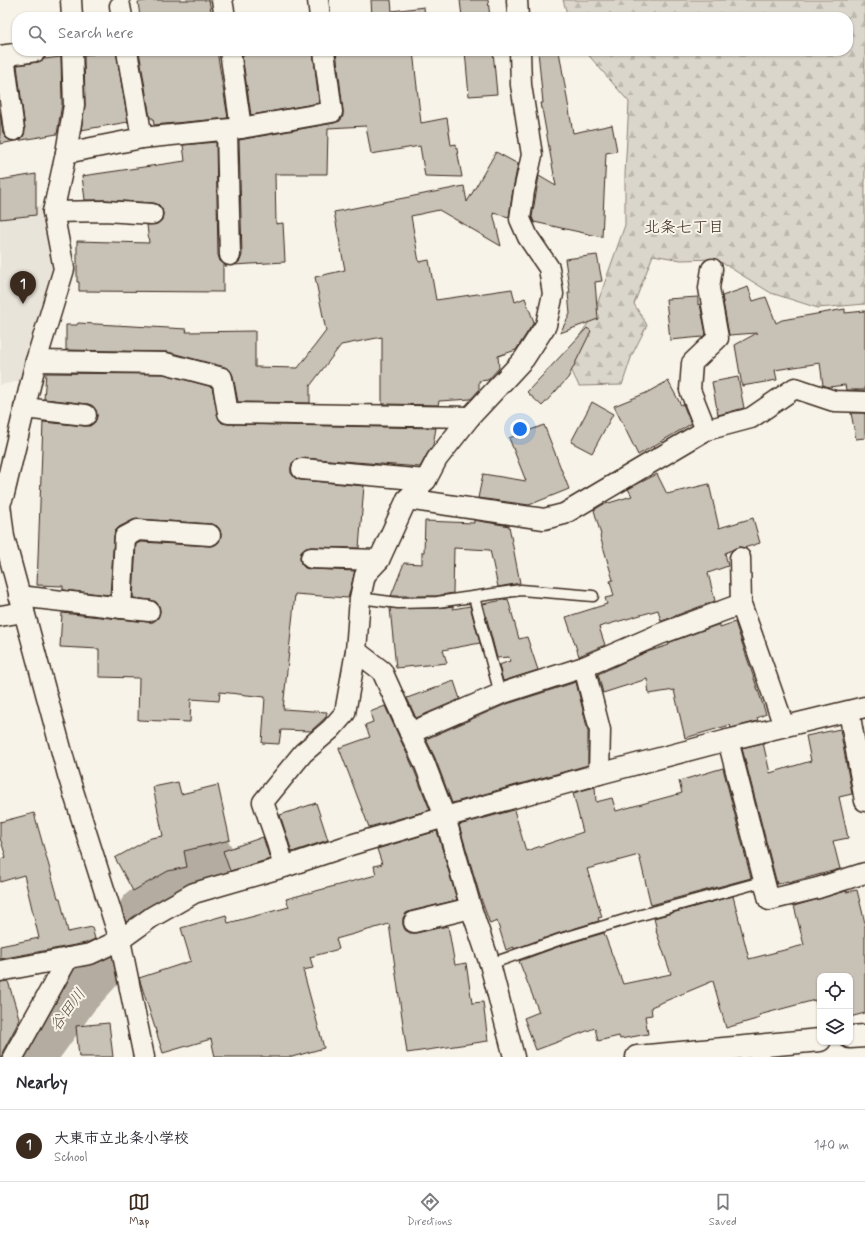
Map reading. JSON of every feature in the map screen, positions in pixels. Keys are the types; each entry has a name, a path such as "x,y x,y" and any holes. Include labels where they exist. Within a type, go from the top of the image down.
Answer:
{"highway":[{"path":"853,1037 865,1036"},
{"path":"637,1057 817,1040"}],"street":[{"path":"71,0 72,12"},
{"path":"222,0 224,12"},
{"path":"318,0 319,12"},
{"path":"517,0 518,12"},
{"path":"12,55 2,56 14,130"},
{"path":"72,56 74,105 66,153 53,212 64,269 36,361 0,504 4,537 68,775 120,940 144,1057"},
{"path":"129,56 142,138"},
{"path":"230,56 234,129 230,254"},
{"path":"66,153 142,138 234,129 332,112 325,56"},
{"path":"284,867 276,839 262,802 303,753 331,729 345,713 356,651 360,598 364,575 378,560 408,498 426,480 437,459 470,417 524,359 546,325 553,294 549,268 528,237 520,219 524,191 532,155 521,85 520,56"},
{"path":"53,212 104,211 152,214"},
{"path":"706,430 690,390 692,363 718,338 709,288 712,269"},
{"path":"36,361 165,363 222,378 228,413 470,417"},
{"path":"408,498 544,519 564,514 706,430 751,418 795,388 834,401 865,402"},
{"path":"24,408 86,414"},
{"path":"302,469 426,480"},
{"path":"121,608 125,537 138,530 210,536"},
{"path":"311,558 378,560"},
{"path":"740,558 741,604 784,726"},
{"path":"0,616 22,604 121,608 149,611"},
{"path":"410,733 500,694 584,667 660,634 741,604"},
{"path":"356,651 382,671 424,762 445,817 471,908 490,964 514,1057"},
{"path":"584,667 600,730 599,774"},
{"path":"0,971 90,954 120,940 152,917 194,893 284,867 347,846 599,774 728,740 857,709 865,801"},
{"path":"728,740 769,900 818,888 865,873"},
{"path":"414,922 471,908"},
{"path":"13,1057 68,958"}],"lane":[{"path":"360,598 398,603 437,602 521,590 593,596"},
{"path":"474,597 500,694"},
{"path":"490,964 561,939 627,919 765,882"}],"shaded area":[{"path":"43,205 55,260 54,277 39,332 27,353 20,381 0,385 0,213 10,209"}],"green space":[{"path":"563,0 865,0 865,304 818,308 771,293 716,259 681,260 653,255 634,304 647,325 632,355 622,385 579,386 565,357 593,316 625,225 625,174 629,102 589,56 853,56 853,12 567,12"}],"building":[{"path":"151,0 209,0 211,12 139,12 138,2"},
{"path":"371,0 391,0 392,11 424,7 424,12 372,12"},
{"path":"460,0 488,0 489,12 461,12"},
{"path":"84,56 117,56 128,122 81,130 85,105"},
{"path":"140,56 218,56 228,118 154,125 153,118 150,118"},
{"path":"242,56 314,56 319,103 251,115"},
{"path":"337,56 414,56 421,123 447,118 451,145 456,144 462,177 425,176 420,146 371,154 366,126 328,128 327,174 275,174 276,224 283,223 285,262 234,265 240,261 242,255 239,140 334,123 340,121 343,116"},
{"path":"465,56 493,56 497,94 469,96"},
{"path":"538,56 560,56 573,133 612,125 617,151 606,153 602,237 534,222 532,217 539,176 556,186 541,103 543,103"},
{"path":"61,57 62,104 57,134 16,141 21,139 24,135 25,129 17,65"},
{"path":"0,112 5,137 9,140 15,141 0,144"},
{"path":"216,142 218,255 220,261 227,266 223,266 223,292 79,291 79,282 77,282 77,241 149,243 147,225 157,224 162,220 163,214 159,205 153,203 85,200 82,176 185,161 183,145"},
{"path":"496,152 518,164 509,217 493,213 501,246 439,210 411,216 419,262 429,260 436,300 512,289 515,302 525,298 534,322 516,350 498,356 499,368 488,380 479,381 479,390 471,399 439,401 438,405 382,404 382,337 341,345 310,386 310,403 238,402 233,376 230,370 225,367 168,352 66,350 66,325 77,325 78,323 187,329 186,332 255,331 255,367 298,368 326,331 315,277 345,270 334,212 464,186 467,202"},
{"path":"36,174 36,215 0,219 0,180"},
{"path":"597,255 602,281 595,282 598,319 560,333 570,314 568,293 570,293 565,259"},
{"path":"748,287 753,301 766,297 776,323 782,320 845,309 845,313 865,311 865,390 846,390 845,385 829,387 823,385 820,363 775,370 777,380 742,386 735,345 757,333 729,335 722,296"},
{"path":"698,297 698,305 700,304 706,334 702,337 670,340 666,299"},
{"path":"587,328 591,331 568,378 542,406 527,392"},
{"path":"46,373 163,374 212,387 219,419 222,423 228,424 436,428 433,445 420,467 303,458 297,459 292,463 291,473 295,478 301,480 364,486 359,548 311,547 306,548 301,552 301,564 305,568 355,571 348,598 295,594 283,709 327,712 326,717 311,731 281,730 279,744 262,743 265,697 220,692 219,701 191,699 190,722 138,720 139,678 99,677 99,649 60,647 62,613 148,622 153,622 158,618 160,612 159,606 156,602 133,598 136,544 141,542 210,546 219,542 221,535 217,526 211,524 139,519 133,520 119,527 115,531 110,595 63,590 63,586 37,585 43,422 90,426 95,422 97,416 96,410 88,404 44,399"},
{"path":"738,377 744,408 718,415 712,382"},
{"path":"668,381 681,405 683,404 691,424 638,455 614,406 646,393"},
{"path":"592,402 613,414 592,453 571,442"},
{"path":"851,413 865,413 865,438 856,439"},
{"path":"544,425 569,489 529,505 478,498 483,474 526,481 509,438"},
{"path":"657,474 667,494 709,484 719,528 753,518 760,543 744,548 739,547 725,553 728,566 708,573 715,601 661,621 658,610 599,627 605,645 579,656 566,617 607,604 605,598 614,596 610,581 613,580 594,510 602,505 632,496 628,489"},
{"path":"474,520 509,526 520,583 498,587 490,550 454,548 453,593 436,596 391,596 404,563 422,564 425,521 474,523"},
{"path":"508,599 519,639 527,637 538,670 503,681 499,665 510,661 509,657 497,658 483,604"},
{"path":"453,606 453,609 470,606 480,643 443,650 447,663 396,668 390,608 437,608"},
{"path":"735,622 766,714 757,718 758,721 731,728 730,725 685,738 674,690 649,694 647,679 603,693 598,674 644,653 669,645 668,643 720,624 720,627"},
{"path":"454,681 460,699 416,718 407,698"},
{"path":"576,682 588,731 588,765 452,803 426,739 504,705"},
{"path":"385,706 413,767 430,810 369,827 339,748 370,737 365,725 373,722 370,712"},
{"path":"840,729 852,794 839,797 848,838 833,841 840,869 788,883 788,881 777,884 742,748 763,743 770,773 811,761 806,736"},
{"path":"723,768 751,878 651,905 639,855 587,869 602,917 598,918 599,921 514,949 514,947 506,950 497,921 490,924 459,825 514,810 526,851 583,832 573,793 595,787 596,802 612,798 616,811 682,793 679,781"},
{"path":"178,782 181,794 218,785 230,840 184,851 187,867 168,871 133,891 115,858 151,838 163,836 153,787"},
{"path":"316,803 328,840 292,852 280,815"},
{"path":"34,813 58,898 60,898 68,932 92,927 95,939 86,943 0,959 0,946 39,938 24,875 0,882 0,859 6,857 0,838 0,822"},
{"path":"437,831 457,900 406,913 403,918 403,925 405,930 410,933 448,926 455,965 466,963 472,1003 483,1002 488,1041 407,1053 389,924 336,939 339,949 310,957 313,968 303,970 324,1048 292,1057 215,1057 211,1039 163,1053 139,978 191,961 181,928 226,915 228,923 289,907 286,899 376,875 374,866 382,864 377,849"},
{"path":"263,837 270,859 230,871 223,851"},
{"path":"857,890 865,923 865,1013 853,1016 853,973 817,973 817,1008 815,1000 759,1015 760,1018 726,1028 713,981 651,1007 652,1015 645,1016 648,1034 620,1039 619,1036 598,1041 595,1028 536,1050 524,1018 539,1012 519,961 563,945 604,933 623,984 671,974 656,931 654,918 733,896 749,959 804,945 794,906"},
{"path":"8,981 19,1018 17,1025 3,1051 2,1057 0,1057 0,982"},
{"path":"109,1023 113,1057 79,1057 76,1026"}],"waterway":[{"name":"谷田川","path":"141,911 211,856"},
{"name":"谷田川","path":"33,1057 76,997 105,965"}],"place":[{"name":"大東市立北条小学校","path":"23,304"}],"district":[{"name":"北条七丁目","path":"684,227"}]}
